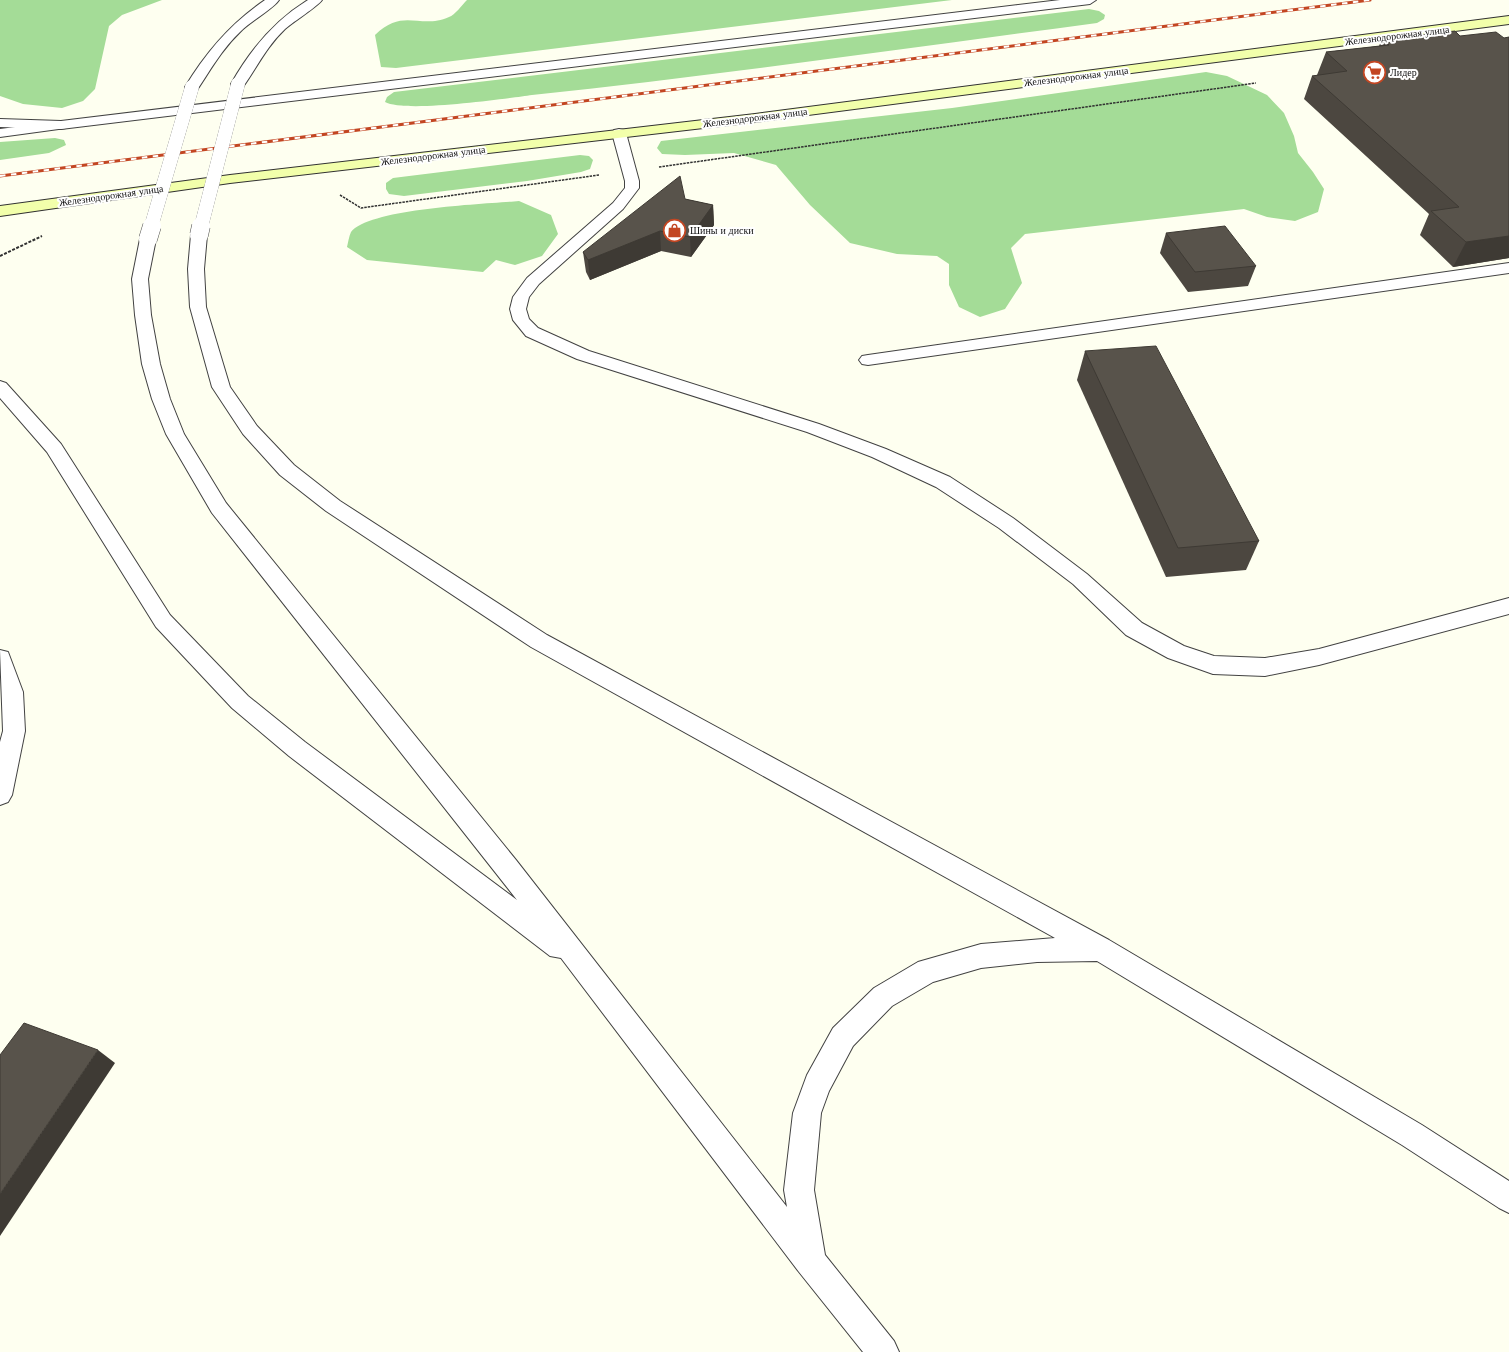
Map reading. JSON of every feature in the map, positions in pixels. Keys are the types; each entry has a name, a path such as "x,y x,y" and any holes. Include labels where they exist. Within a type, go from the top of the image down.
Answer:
{"main road":[{"name":"Железнодорожная улица","path":"0,211 230,179 756,118 1509,20"}],"street":[{"path":"273,0 250,16 212,54 192,87 148,239 140,279 143,315 151,364 161,400 175,434 220,508 265,567 507,868 810,1261 883,1352"},
{"path":"316,0 276,29 262,44 248,63 238,84 199,235 196,269 198,307 221,387 250,430 287,470 333,506 539,641 1100,949 1412,1135 1509,1198"},
{"path":"994,13 1028,0"},
{"path":"0,133 382,85 994,13 1090,0"},
{"path":"0,123 19,125 61,125"},
{"path":"619,133 632,181 632,188 618,206 533,281 521,296 518,309 521,320 532,332 583,355 813,428 879,453 944,482 1006,523 1080,579 1134,629 1176,652 1213,665 1265,667 1319,658 1509,606"},
{"path":"868,360 1509,268"},
{"path":"0,387 54,448 163,621 240,702 297,749 583,965"},
{"path":"0,658 12,692 14,731 0,795"},
{"path":"810,1261 799,1190 807,1113 817,1085 843,1037 883,997 927,970 981,956 1037,950 1100,949"}],"green space":[{"path":"0,0 162,0 122,15 109,26 95,89 83,101 62,108 23,104 0,96"},
{"path":"467,0 952,0 396,68 381,67 375,35 385,27 403,20 429,21 449,17"},
{"path":"1089,9 1099,11 1105,15 1104,19 1097,23 815,61 478,102 433,106 412,106 396,105 385,102 387,97 394,92"},
{"path":"1206,72 1227,76 1267,95 1284,113 1294,136 1298,153 1324,189 1318,212 1295,221 1267,217 1244,209 1025,234 1011,248 1022,283 1005,309 980,317 959,307 949,285 949,264 937,256 897,254 850,243 810,205 776,165 734,153 685,155 662,154 657,148 661,141 952,108"},
{"path":"55,138 64,140 66,145 49,153 0,160 0,142"},
{"path":"580,155 589,156 593,160 590,169 581,172 527,181 404,196 389,194 386,189 386,183 393,178"},
{"path":"519,201 551,215 558,234 542,256 515,265 496,260 483,272 367,260 347,247 351,232 362,224 381,217 404,212"}],"building":[{"path":"1455,31 1460,36 1496,32 1504,38 1509,37 1509,236 1466,242 1431,211 1459,207 1312,76 1347,71 1326,52 1389,45 1382,39"},
{"path":"680,176 685,199 713,205 690,237 660,231 588,260 583,252"},
{"path":"1225,226 1256,266 1195,272 1166,233"},
{"path":"1156,346 1259,541 1178,548 1085,351"},
{"path":"24,1023 98,1050 0,1194 0,1055"}],"railway":[{"path":"0,176 1370,0"}],"place":[{"name":"Лидер","path":"1375,72"},
{"name":"Шины и диски","path":"675,230"}]}
